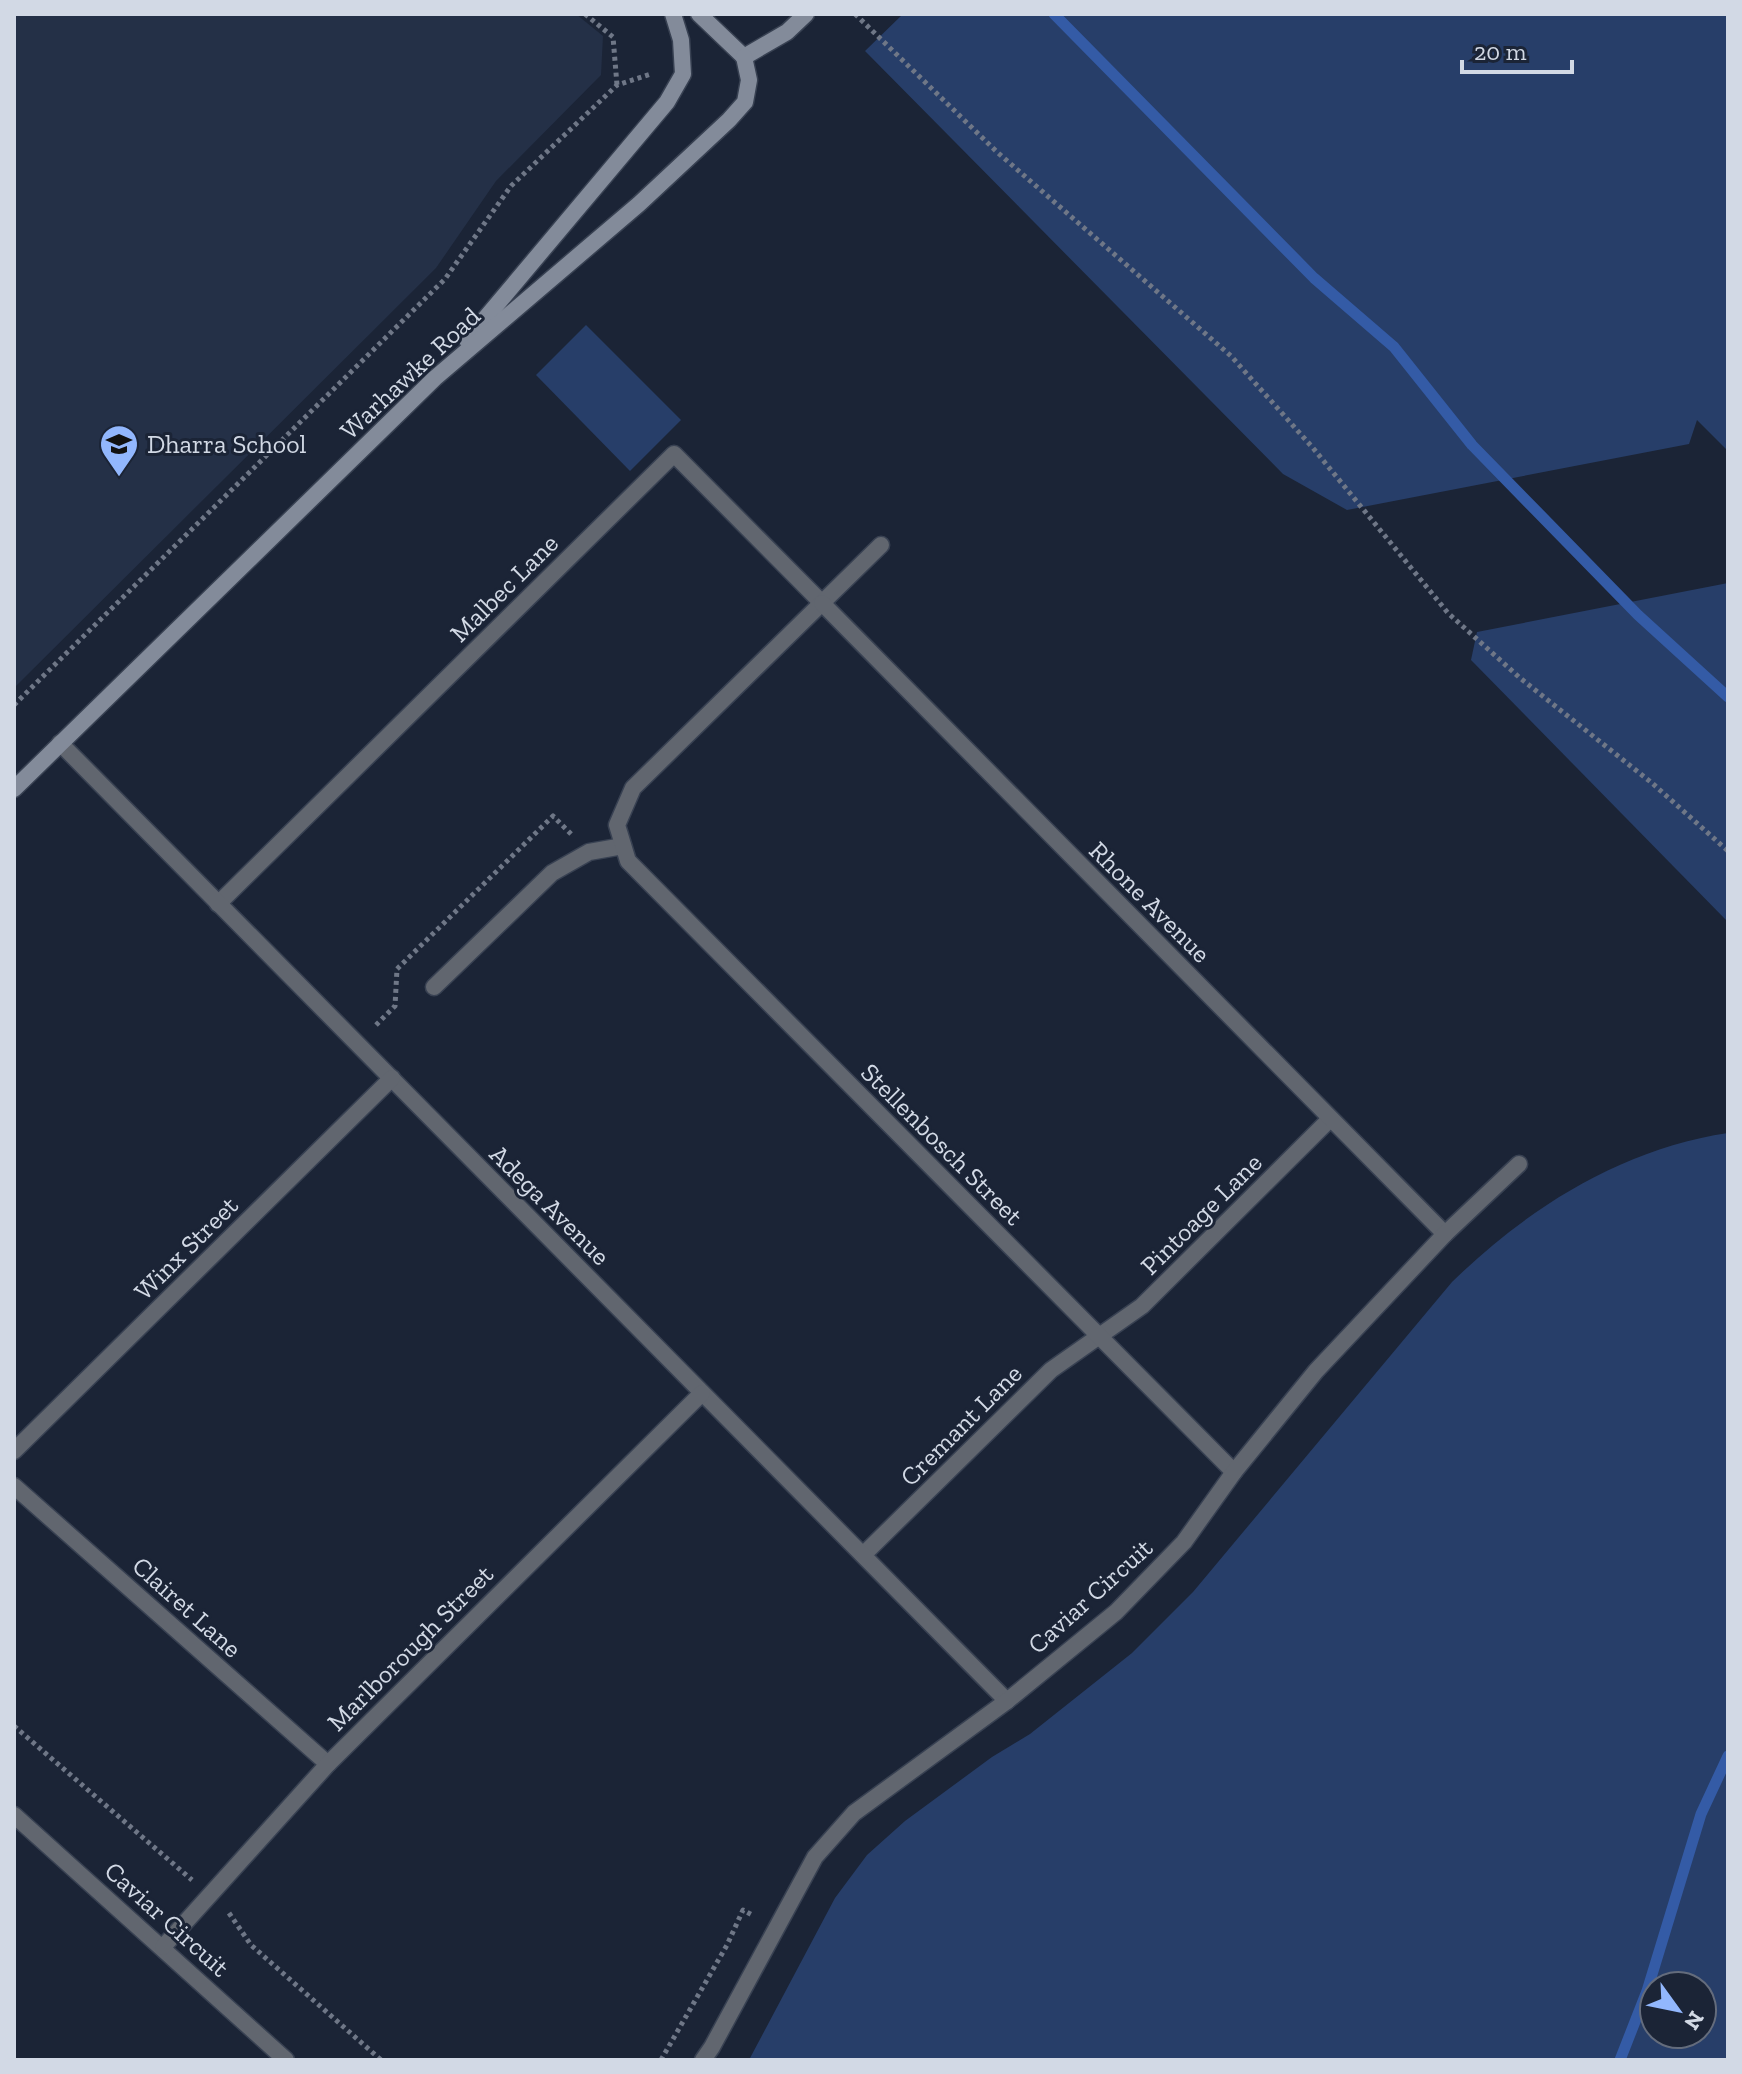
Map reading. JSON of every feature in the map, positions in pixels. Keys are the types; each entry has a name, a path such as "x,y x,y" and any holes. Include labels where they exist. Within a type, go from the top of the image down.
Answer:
{"street":[{"path":"435,378 667,102 683,74 681,40 673,14"},
{"path":"699,14 744,57 787,32 806,14"},
{"name":"Warhawke Road","path":"14,789 435,378 639,204 729,120 745,102 749,80 744,57"},
{"name":"Malbec Lane","path":"218,904 674,454 822,603"},
{"path":"434,987 552,873 589,852 623,846 617,825 633,788 881,545"},
{"name":"Rhone Avenue","path":"822,603 1445,1234"},
{"name":"Adega Avenue","path":"60,743 1007,1701"},
{"name":"Stellenbosch Street","path":"623,846 628,861 1234,1472"},
{"name":"Winx Street","path":"14,1451 392,1078"},
{"name":"Pintoage Lane","path":"1099,1336 1142,1306 1330,1119"},
{"name":"Caviar Circuit","path":"703,2060 815,1857 854,1813 1007,1701 1116,1612 1184,1542 1234,1472 1316,1371 1445,1234 1519,1164"},
{"name":"Cremant Lane","path":"863,1555 1051,1370 1099,1336"},
{"name":"Marlborough Street","path":"163,1947 328,1764 702,1393"},
{"name":"Clairet Lane","path":"14,1486 328,1764"},
{"name":"Caviar Circuit","path":"14,1815 286,2060"}],"path":[{"path":"585,14 613,37 617,85"},
{"path":"855,14 997,152 1231,356 1313,448 1448,613 1520,678 1652,783 1728,851"},
{"path":"14,705 445,279 511,186 617,85 650,75 681,40"},
{"path":"357,1044 395,1006 397,969 553,816 589,852"},
{"path":"661,2060 727,1945 743,1910"}],"shaded area":[{"name":"Dharra School","path":"14,14 576,14 603,36 601,75 496,181 436,268 14,688"},
{"path":"903,14 1728,14 1728,451 1697,420 1689,444 1347,510 1283,474 865,51"},
{"path":"586,325 681,420 630,471 536,375"},
{"path":"1728,583 1728,922 1471,660 1477,632"},
{"path":"1728,1133 1728,2060 749,2060 835,1898 867,1855 905,1821 992,1757 1030,1734 1132,1653 1193,1592 1452,1282 1481,1255 1512,1230 1578,1186 1650,1153"}],"waterway":[{"path":"1054,14 1314,278 1394,347 1472,445 1638,615 1728,697"},
{"path":"1620,2060 1647,1991 1701,1814 1728,1756"}],"place":[{"name":"Dharra School","path":"119,478"}]}
